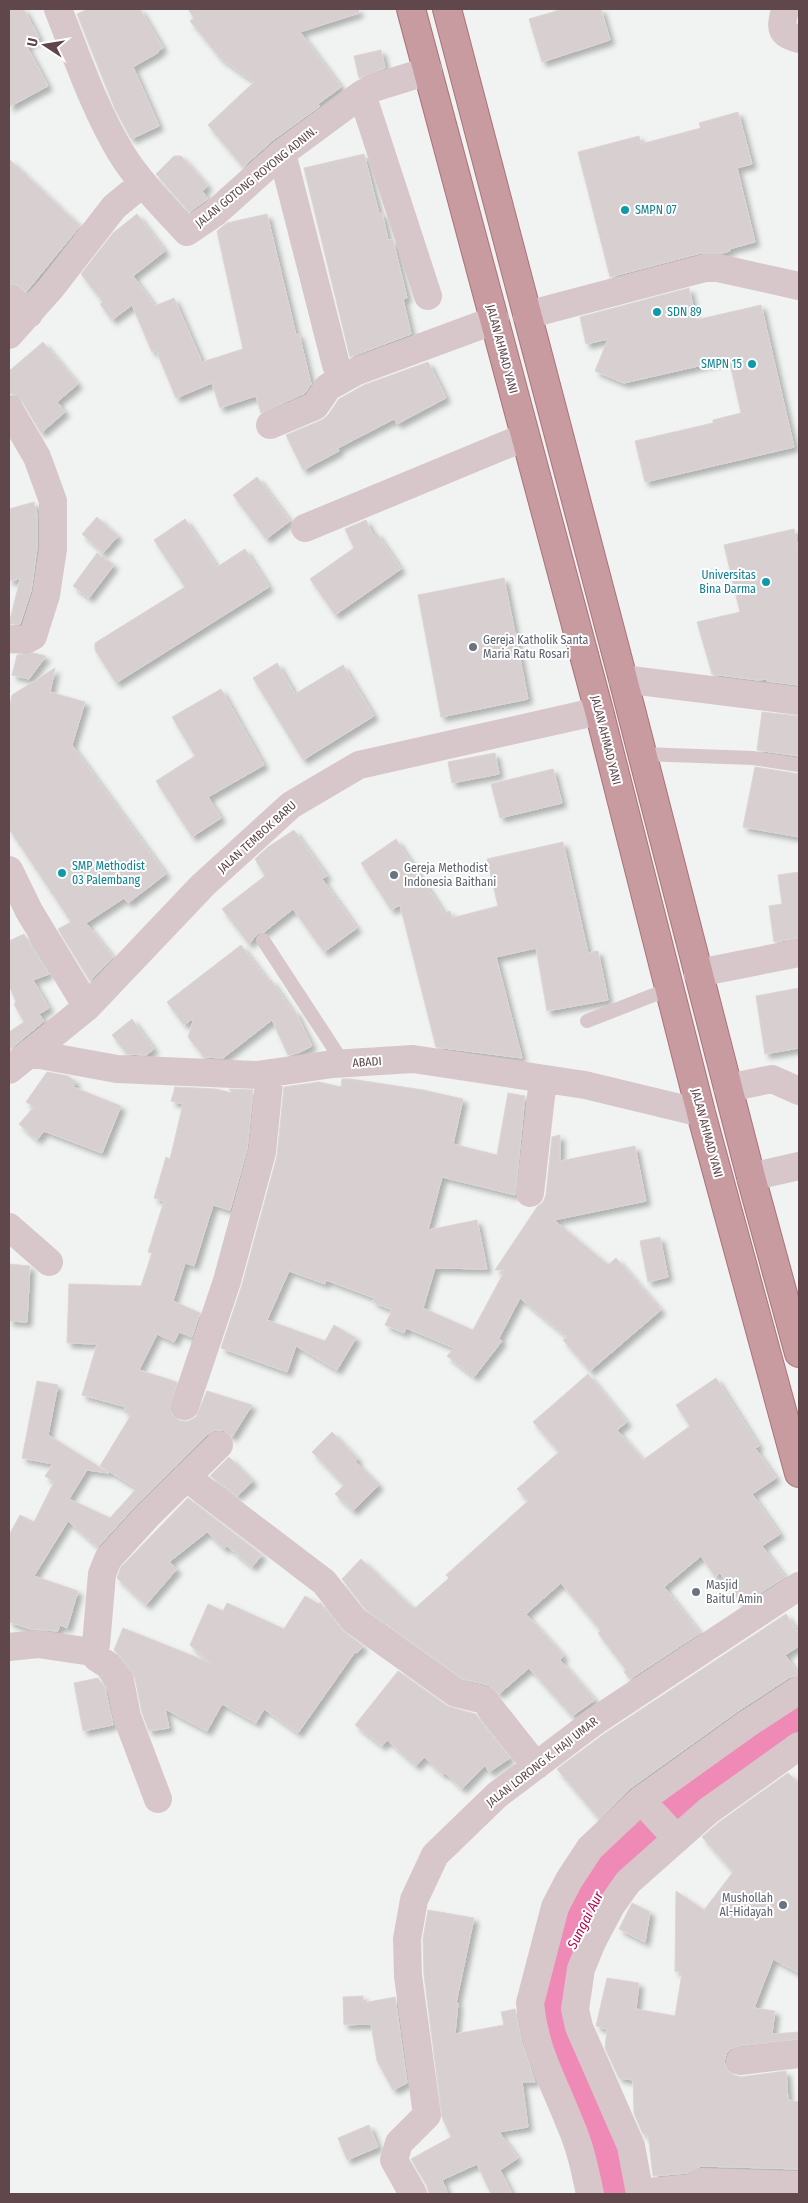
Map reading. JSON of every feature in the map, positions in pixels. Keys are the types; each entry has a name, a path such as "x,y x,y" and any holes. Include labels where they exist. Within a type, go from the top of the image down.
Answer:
{"highway":[{"name":"JALAN AHMAD YANI","path":"411,9 599,711 669,990 799,1472"},
{"path":"447,9 623,679 751,1177 799,1353"}],"street":[{"path":"785,9 782,31 799,39"},
{"path":"9,335 19,306 114,206 143,183 122,154 100,114 62,10"},
{"name":"JALAN GOTONG ROYONG ADNIN.","path":"143,183 187,232 215,213 282,153 362,94 372,88 428,71"},
{"path":"362,94 428,296"},
{"path":"282,153 336,364"},
{"path":"527,315 705,268 718,268 799,286"},
{"path":"270,425 315,406 328,387 357,371 495,320"},
{"path":"9,409 37,457 52,501 53,549 46,594 33,636 26,640 9,639"},
{"path":"305,528 525,437"},
{"path":"623,679 799,701"},
{"name":"JALAN TEMBOK BARU","path":"19,1062 87,1007 203,885 291,805 330,780 359,765 599,711"},
{"path":"9,870 19,915 87,1007"},
{"path":"698,973 799,953"},
{"name":"ABADI","path":"19,1062 116,1070 258,1075 344,1064 413,1059 585,1085 702,1114"},
{"path":"185,1406 227,1281 262,1152 270,1073"},
{"path":"530,1193 543,1079"},
{"path":"728,1088 772,1079 799,1091"},
{"path":"751,1177 799,1166"},
{"path":"9,1227 49,1262"},
{"path":"9,1647 38,1644 85,1652 91,1651 96,1645 102,1574 108,1559 147,1516 219,1444"},
{"path":"186,1477 324,1582 355,1621 456,1693 484,1700 536,1766"},
{"name":"JALAN LORONG K. HAJI UMAR","path":"410,2188 394,2160 396,2150 399,2143 427,2115 408,1976 407,1939 414,1900 435,1855 497,1795 595,1721 799,1586"},
{"path":"91,1651 97,1658 108,1665 120,1680 127,1717 158,1799"},
{"path":"590,2194 571,2124 539,2053 530,2003 554,1908 569,1880 590,1848 643,1802 747,1724 799,1690"},
{"path":"799,1746 708,1811 672,1834 628,1882 611,1906 592,1942 581,1969 575,2009 579,2027 631,2146 640,2194 692,2188 701,2182 799,2185"},
{"path":"643,1802 672,1834"},
{"path":"740,2061 799,2054"}],"lane":[{"path":"642,754 753,758 799,766"},
{"path":"263,940 344,1064"},
{"path":"587,1021 669,990"}],"building":[{"path":"9,9 24,9 39,38 26,45 48,86 9,107"},
{"path":"88,9 140,9 163,48 133,67 159,126 131,139 115,109 77,14"},
{"path":"188,9 358,9 359,13 300,32 341,87 318,104 320,106 273,140 243,167 208,125 254,82 220,58 190,21 194,18"},
{"path":"563,9 601,9 610,40 542,62 529,19"},
{"path":"381,50 385,68 359,78 354,56"},
{"path":"738,112 752,164 737,168 755,242 729,249 730,251 722,253 701,253 610,277 578,152 639,136 641,144 701,128 699,123"},
{"path":"364,154 379,214 382,213 388,240 393,240 407,298 403,299 411,334 350,357 304,168"},
{"path":"174,156 181,156 208,186 202,191 208,199 189,212 156,174"},
{"path":"9,159 80,226 26,292 18,286 9,283"},
{"path":"137,214 165,251 133,276 155,306 174,298 202,362 243,349 217,231 227,223 267,214 296,335 299,334 311,384 305,393 261,413 256,396 220,408 212,383 176,398 156,350 152,352 132,305 112,320 100,304 103,302 81,274 113,233"},
{"path":"689,288 696,320 761,305 794,447 645,482 635,441 713,423 713,420 741,413 729,359 624,383 595,371 608,339 586,344 580,317"},
{"path":"43,342 78,384 57,402 65,412 41,433 22,401 16,395 9,393 9,371"},
{"path":"428,362 446,398 397,424 394,419 338,448 339,451 303,470 286,435 322,420 328,415 339,399 364,385"},
{"path":"257,477 290,521 266,539 233,495"},
{"path":"34,502 37,515 37,548 31,591 20,624 9,624 20,579 9,581 9,509"},
{"path":"97,517 118,536 103,553 82,534"},
{"path":"185,519 217,567 245,549 269,587 116,683 95,650 95,643 185,587 154,540"},
{"path":"366,520 373,535 376,532 401,569 335,615 310,579 354,548 345,529"},
{"name":"Universitas Bina Darma","path":"794,529 799,553 799,685 767,681 768,679 758,680 712,674 697,622 740,612 724,545"},
{"path":"97,553 114,565 89,598 73,586"},
{"name":"Gereja Katholik Santa Maria Ratu Rosari","path":"504,578 528,699 441,717 418,595"},
{"path":"34,653 46,656 29,679 12,675 17,655"},
{"path":"277,663 295,694 343,665 374,716 303,760 253,678"},
{"path":"55,668 50,692 85,702 72,745 166,874 128,903 124,898 86,923 113,957 90,981 58,929 71,922 9,829 9,708 12,695"},
{"path":"221,689 264,765 208,797 221,818 192,837 156,781 195,756 172,717"},
{"path":"762,712 799,716 799,756 757,750"},
{"path":"495,753 499,774 452,783 448,762"},
{"path":"755,767 799,774 799,837 743,827"},
{"path":"553,769 562,803 500,818 491,784"},
{"path":"294,830 327,876 322,879 357,928 324,952 293,909 264,932 258,933 249,944 222,909 265,876 255,859 268,847"},
{"path":"396,839 444,913 450,911 452,918 498,906 487,859 563,842 588,953 598,951 608,1000 547,1011 536,948 496,957 522,1058 436,1047 400,905 391,910 361,863"},
{"path":"799,872 799,938 774,942 769,906 782,904 778,875"},
{"path":"24,934 49,974 33,980 49,1008 39,1014 44,1021 9,1050 9,1032 24,1022 14,1004 16,1002 9,985 9,941"},
{"path":"241,945 269,982 271,980 293,1012 295,1011 312,1046 298,1053 288,1055 272,1020 223,1058 204,1057 188,1037 194,1018 184,1025 167,1002"},
{"path":"799,988 799,1048 765,1054 756,996"},
{"path":"132,1019 154,1049 146,1055 127,1054 112,1035"},
{"path":"47,1072 68,1076 76,1082 73,1087 121,1106 102,1153 44,1131 37,1140 19,1124 34,1107 26,1102"},
{"path":"342,1079 423,1090 463,1099 453,1144 497,1155 508,1093 525,1096 515,1195 442,1177 428,1230 477,1220 487,1269 435,1268 423,1308 473,1330 505,1270 495,1270 537,1207 543,1202 546,1195 552,1137 560,1135 560,1161 635,1146 646,1201 554,1220 608,1265 616,1258 661,1310 590,1371 563,1340 567,1337 520,1298 499,1338 502,1341 474,1377 447,1356 454,1348 406,1328 404,1333 385,1325 392,1310 373,1302 374,1298 326,1280 325,1284 289,1271 267,1320 325,1341 334,1325 356,1338 337,1370 296,1346 287,1372 221,1348 242,1285 277,1156 284,1087 319,1082 341,1087"},
{"path":"175,1087 216,1089 232,1093 229,1089 253,1090 247,1149 230,1210 213,1205 194,1266 185,1263 173,1301 200,1313 192,1337 179,1332 174,1342 157,1334 139,1370 177,1382 170,1409 174,1417 180,1421 189,1421 196,1417 207,1391 252,1405 232,1437 223,1430 215,1430 208,1434 136,1505 98,1547 68,1521 34,1576 78,1591 67,1628 60,1625 58,1631 30,1629 9,1622 9,1535 20,1515 34,1522 54,1482 45,1476 53,1464 22,1458 37,1381 58,1385 48,1435 109,1473 87,1470 69,1499 110,1518 137,1488 100,1466 131,1415 124,1412 126,1407 82,1395 97,1344 67,1343 69,1284 141,1286 152,1253 148,1252 164,1201 154,1198 166,1157 170,1159 183,1104 171,1101"},
{"path":"660,1237 668,1277 648,1282 640,1241"},
{"path":"9,1264 30,1266 27,1322 9,1321"},
{"path":"588,1374 627,1422 617,1430 643,1460 690,1426 676,1405 716,1378 759,1446 755,1448 776,1478 752,1494 780,1534 762,1546 785,1577 742,1605 720,1573 715,1577 701,1556 664,1587 700,1633 630,1679 624,1672 626,1670 598,1633 601,1631 561,1583 526,1614 564,1656 560,1660 595,1700 572,1716 529,1668 499,1694 488,1685 463,1679 366,1610 342,1579 361,1559 414,1609 449,1578 446,1575 528,1501 517,1489 559,1452 533,1422"},
{"path":"332,1432 358,1459 355,1461 379,1485 353,1511 335,1494 344,1485 312,1452"},
{"path":"229,1457 253,1481 237,1496 210,1476"},
{"path":"188,1498 262,1555 252,1567 227,1546 224,1549 207,1532 169,1562 177,1569 146,1605 117,1578 121,1567"},
{"path":"305,1596 319,1604 320,1602 343,1631 363,1646 357,1653 355,1652 298,1733 264,1709 256,1723 222,1704 207,1731 165,1709 169,1728 149,1731 142,1713 135,1678 114,1650 123,1628 211,1663 190,1645 208,1604 223,1611 227,1603 284,1629"},
{"path":"786,1614 799,1634 799,1646 785,1655 799,1675 790,1677 738,1711 632,1787 599,1819 557,1769 604,1734"},
{"path":"398,1671 447,1706 475,1714 510,1758 489,1772 485,1765 462,1789 445,1773 443,1775 424,1757 416,1766 387,1740 382,1746 355,1725"},
{"path":"98,1678 105,1688 113,1725 83,1731 74,1683"},
{"path":"788,1773 799,1783 799,1973 773,1959 754,2008 775,2011 772,2034 799,2032 799,2039 738,2046 730,2049 726,2054 724,2062 728,2071 733,2075 741,2077 786,2071 788,2100 799,2102 799,2169 701,2166 687,2173 653,2176 648,2134 643,2134 634,2113 633,2080 619,2078 605,2048 607,2029 596,2026 607,1978 639,1983 636,2009 675,2016 682,1973 675,1971 676,1891 704,1910 733,1872 702,1837 718,1823"},
{"path":"632,1903 650,1912 645,1942 619,1929"},
{"path":"428,1910 474,1918 456,2003 458,2003 455,2034 504,2025 501,2012 515,2009 521,2040 535,2082 522,2082 528,2127 499,2132 518,2158 500,2170 512,2194 491,2194 477,2164 442,2180 448,2194 429,2194 427,2186 411,2159 451,2137 442,2117 424,1975 423,1939"},
{"path":"363,1996 363,2003 395,1997 407,2083 393,2090 377,2061 371,2024 344,2025 343,1997"},
{"path":"369,2125 378,2147 347,2160 338,2138"}],"waterway":[{"name":"Sungai Aur","path":"609,2194 612,2163 575,2090 552,2030 570,1945 596,1893 646,1839 718,1779 799,1724"}],"place":[{"name":"SMPN 07","path":"625,210"},
{"name":"SDN 89","path":"657,312"},
{"name":"SMPN 15","path":"752,364"},
{"name":"Universitas Bina Darma","path":"766,582"},
{"name":"Gereja Katholik Santa Maria Ratu Rosari","path":"473,647"},
{"name":"SMP Methodist 03 Palembang","path":"62,873"},
{"name":"Gereja Methodist Indonesia Baithani","path":"394,875"},
{"name":"Masjid Baitul Amin","path":"696,1592"},
{"name":"Mushollah Al-Hidayah","path":"783,1905"}]}
